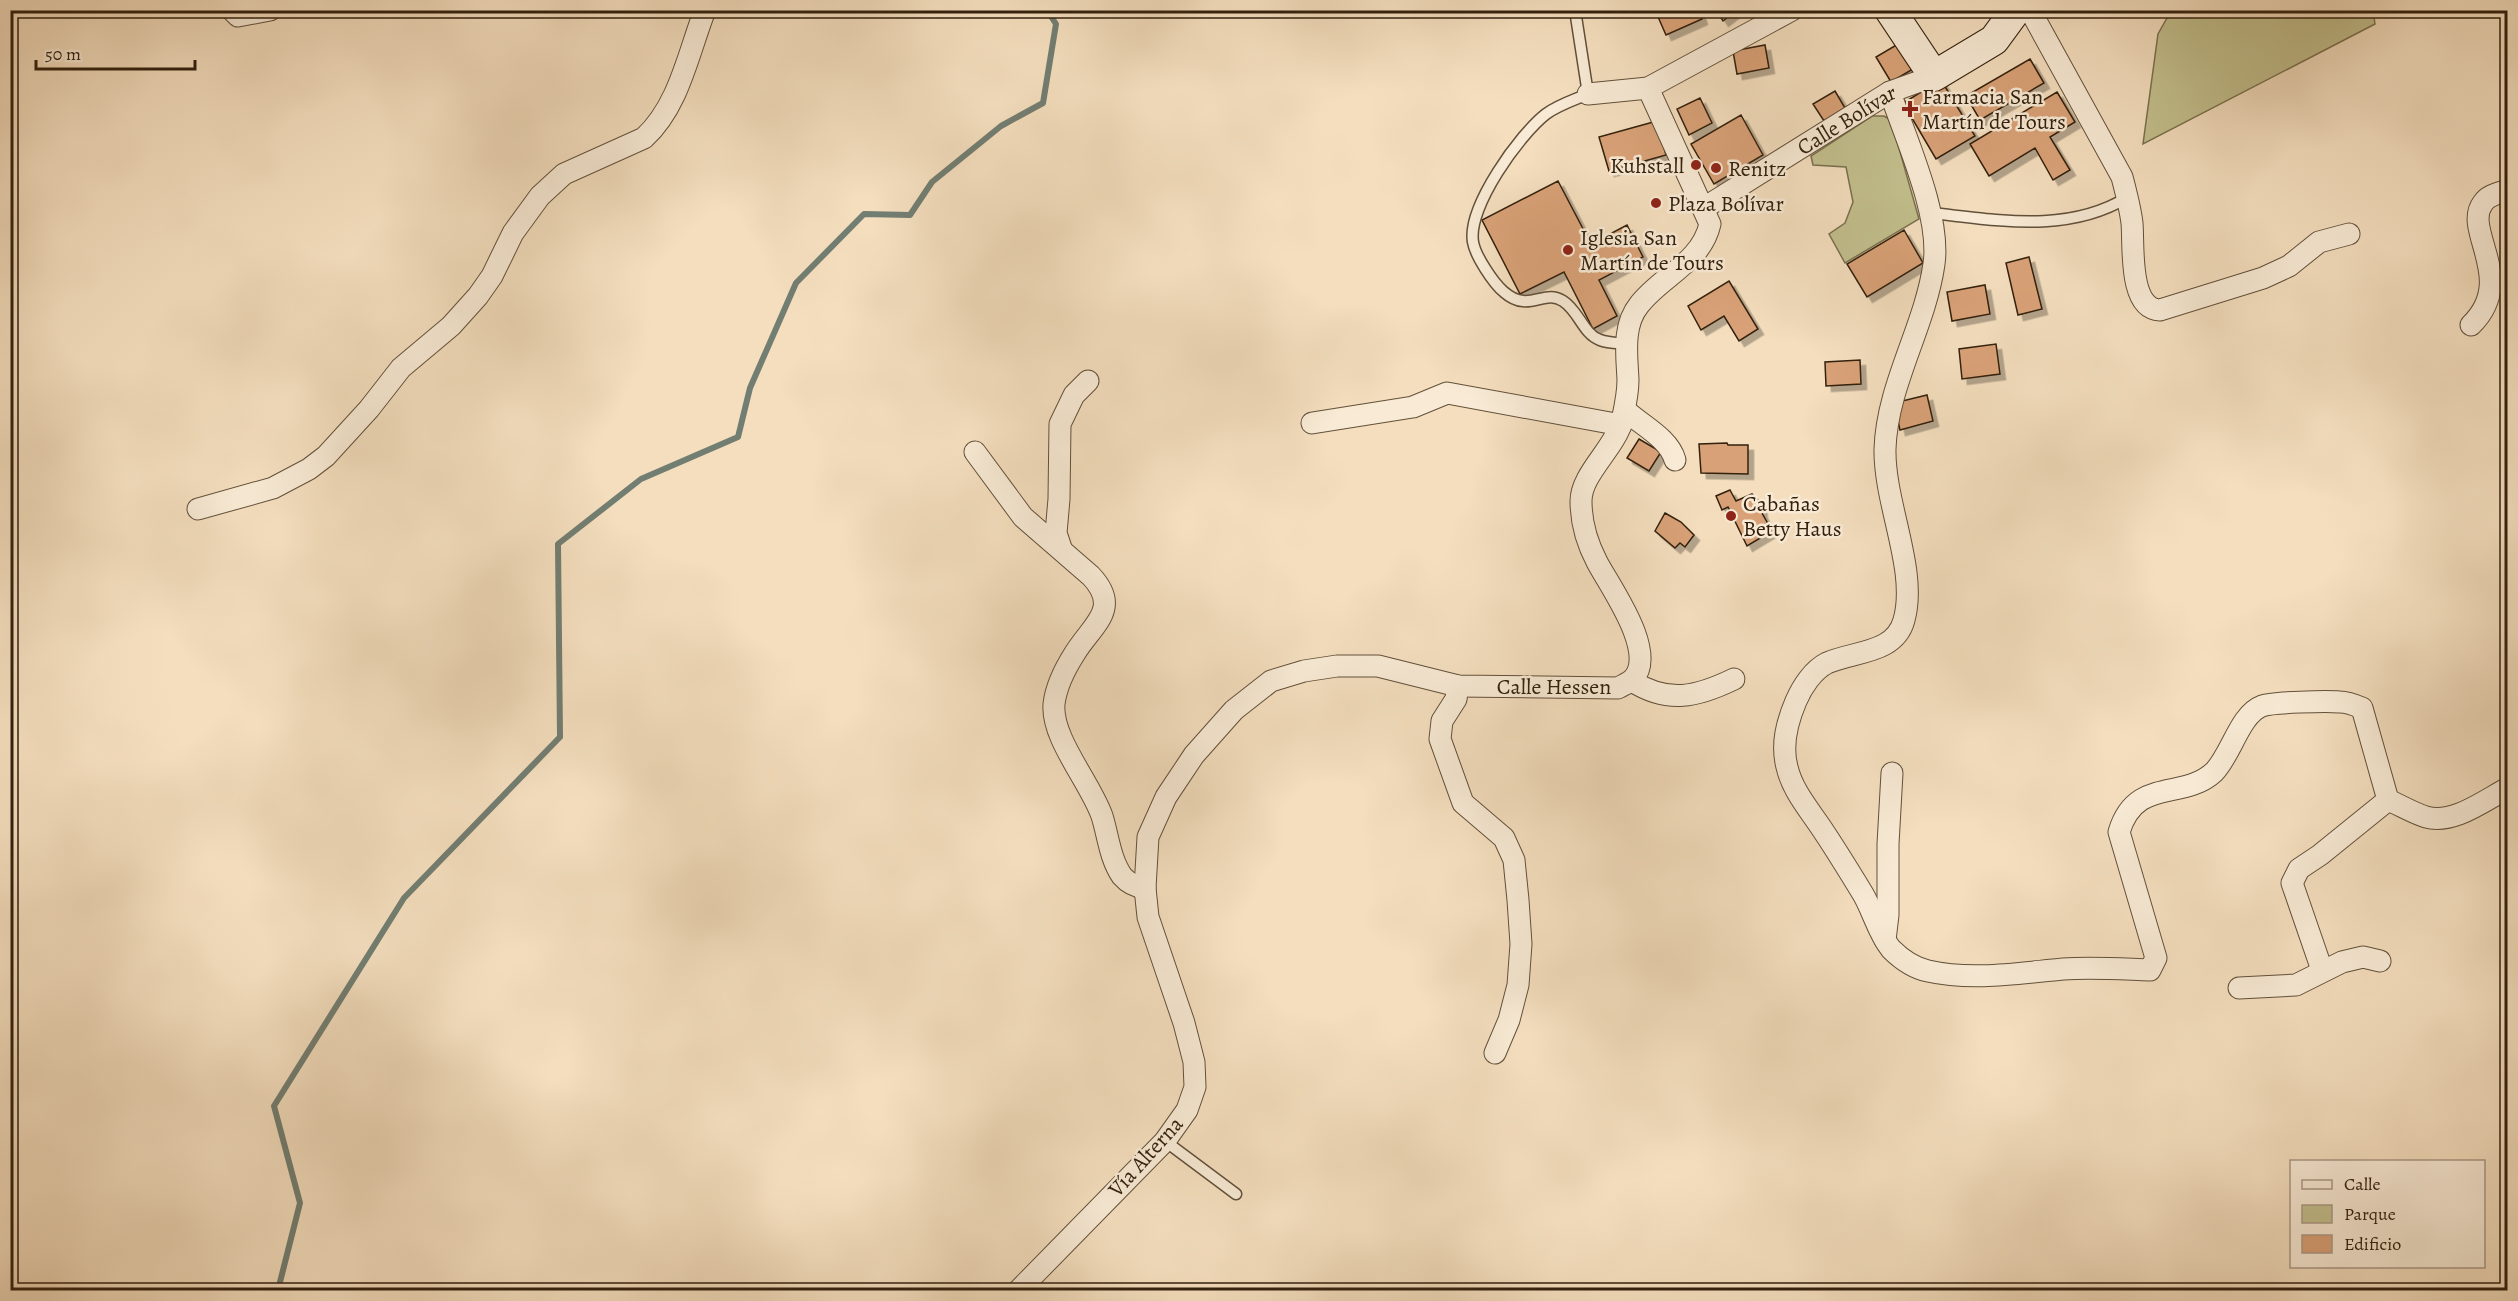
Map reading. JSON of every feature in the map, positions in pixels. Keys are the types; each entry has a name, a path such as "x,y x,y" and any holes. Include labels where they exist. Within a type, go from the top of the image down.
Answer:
{"street":[{"path":"232,10 238,16 270,10"},
{"path":"198,509 273,488 309,469 326,456 369,409 401,368 451,326 478,296 492,276 513,233 540,196 564,174 644,138 654,129 671,104 705,10"},
{"path":"1588,94 1648,88 1792,10"},
{"path":"1890,10 1934,76"},
{"name":"Calle Bolívar","path":"1704,208 1890,92 1934,76 1994,40 2016,10"},
{"path":"2030,10 2121,177 2128,197 2136,285 2147,306 2155,310 2263,278 2289,266 2319,242 2349,234"},
{"path":"1648,88 1704,208"},
{"path":"1890,92 1931,213 1934,230 1934,264 1892,402 1885,448 1890,499 1907,578 1904,623 1899,632 1886,645 1826,664 1814,673 1797,697 1784,743 1786,767 1797,793 1847,866 1885,940 1899,956 1917,968 1963,976 2062,969 2150,970 2156,958 2119,832 2124,817 2135,803 2159,792 2201,780 2214,772 2230,750 2251,712 2263,706 2341,702 2362,708 2388,800 2428,818 2456,815 2508,788"},
{"path":"2471,325 2486,308 2493,295 2494,275 2479,220 2480,208 2489,197 2508,190"},
{"name":"Calle Hessen","path":"1146,888 1148,837 1166,797 1194,755 1234,710 1271,681 1304,671 1337,666 1378,666 1458,686 1618,688 1632,681 1638,672 1640,658 1637,641 1620,602 1597,562 1581,519 1581,495 1623,417 1628,381 1625,357 1629,324 1638,306 1698,252 1707,238 1710,225 1704,208"},
{"path":"1061,549 1056,533 1060,424 1074,395 1088,381"},
{"path":"1312,423 1413,407 1448,393 1623,417 1665,442 1673,451 1675,460"},
{"path":"975,452 1023,517 1037,532 1061,549 1101,586 1105,604 1099,622 1075,652 1061,680 1054,702 1057,727 1089,784 1101,814 1114,860 1123,877 1135,887 1146,888"},
{"path":"1632,681 1647,690 1673,697 1697,694 1734,679"},
{"path":"1458,686 1456,699 1442,721 1440,739 1462,803 1503,838 1514,860 1521,944 1518,986 1509,1020 1495,1053"},
{"path":"1885,940 1888,915 1888,844 1892,773"},
{"path":"2322,970 2292,883 2294,876 2299,869 2320,855 2388,800"},
{"name":"Vía Alterna","path":"1019,1290 1165,1141 1187,1110 1194,1088 1194,1062 1184,1023 1148,917 1146,888"},
{"path":"2239,988 2296,985 2305,982 2322,970 2363,957 2380,961"}],"lane":[{"path":"1575,10 1588,94 1548,113 1527,132 1501,166 1481,202 1474,225 1473,242 1501,290 1514,300 1525,303 1555,297 1578,314 1592,336 1601,341 1627,344"},
{"path":"1931,213 2018,222 2066,220 2094,214 2128,197"},
{"path":"1165,1141 1236,1194"}],"green space":[{"path":"2171,11 2373,11 2375,24 2143,144 2158,34"},
{"path":"1872,116 1884,116 1891,120 1919,219 1845,263 1829,234 1845,223 1853,202 1846,167 1813,165 1811,156"}],"building":[{"path":"1655,10 1699,10 1702,19 1666,35"},
{"path":"1716,10 1737,10 1723,21"},
{"path":"1898,44 1913,69 1891,82 1876,57"},
{"path":"1765,45 1769,68 1737,74 1733,51"},
{"path":"2030,59 2044,83 1980,120 1966,96"},
{"path":"1941,80 1975,136 1936,159 1903,103"},
{"path":"1835,91 1845,108 1824,121 1813,104"},
{"path":"2057,92 2075,122 2050,137 2070,170 2053,180 2035,148 1989,176 1970,144"},
{"path":"1700,98 1712,123 1689,135 1677,109"},
{"path":"1741,115 1763,155 1714,184 1691,144"},
{"path":"1657,121 1666,155 1609,171 1599,137"},
{"name":"Iglesia San Martín de Tours","path":"1558,181 1591,244 1627,225 1643,257 1599,280 1617,316 1593,329 1564,272 1520,294 1482,220"},
{"path":"1904,230 1923,263 1867,297 1847,264"},
{"path":"2029,257 2042,309 2018,315 2006,263"},
{"path":"1729,281 1758,329 1739,341 1724,316 1701,330 1688,306"},
{"path":"1985,285 1990,314 1952,321 1947,292"},
{"path":"1996,344 2000,374 1962,379 1959,349"},
{"path":"1860,360 1861,384 1826,386 1825,362"},
{"path":"1927,395 1933,421 1900,430 1894,403"},
{"path":"1639,439 1661,452 1649,471 1627,458"},
{"path":"1727,443 1728,445 1748,445 1748,474 1701,473 1699,444"},
{"path":"1730,490 1736,501 1752,494 1761,503 1762,513 1772,531 1747,546 1728,507 1722,510 1716,496"},
{"path":"1665,513 1681,522 1694,535 1685,547 1680,543 1675,548 1655,531"}],"waterway":[{"path":"278,1290 300,1203 274,1106 404,898 560,737 558,544 641,479 738,437 750,388 796,283 864,214 910,215 932,182 1001,126 1043,103 1056,24 1047,10"}],"place":[{"name":"Farmacia San Martín de Tours","path":"1910,109"},
{"name":"Kuhstall","path":"1696,165"},
{"name":"Renitz","path":"1716,168"},
{"name":"Plaza Bolívar","path":"1656,203"},
{"name":"Iglesia San Martín de Tours","path":"1568,250"},
{"name":"Cabañas Betty Haus","path":"1731,516"}]}
